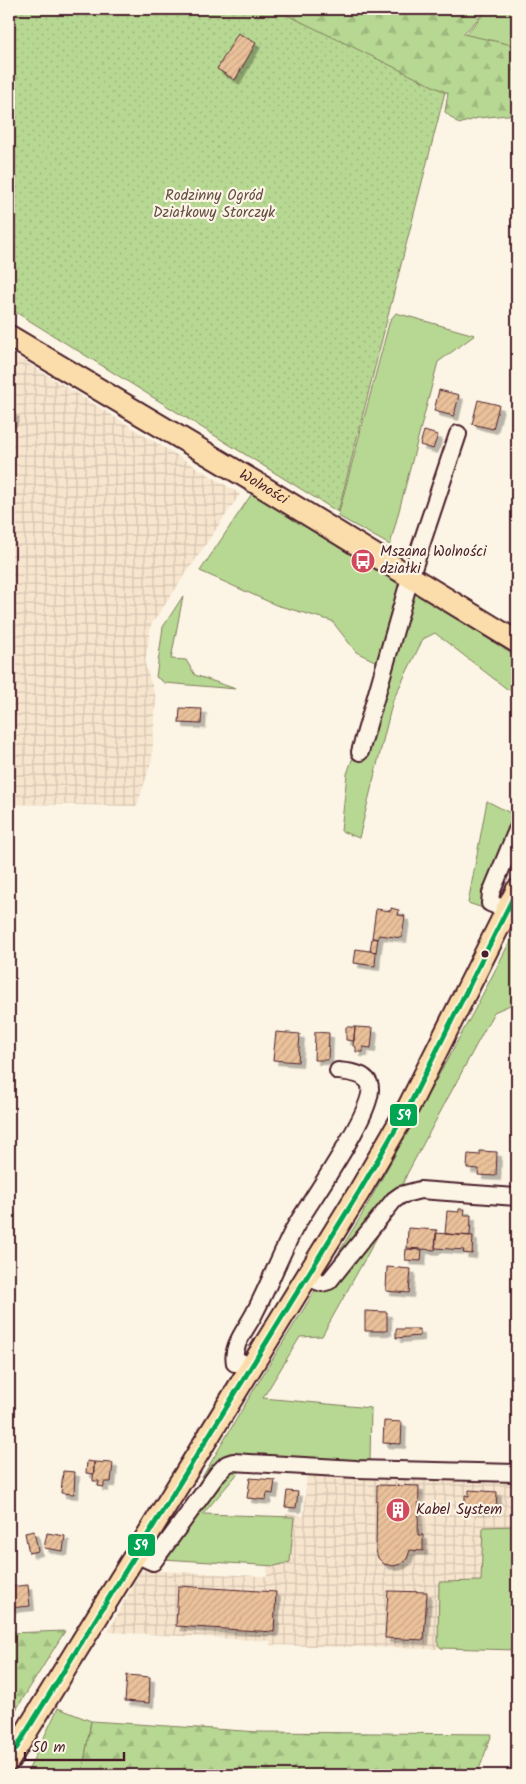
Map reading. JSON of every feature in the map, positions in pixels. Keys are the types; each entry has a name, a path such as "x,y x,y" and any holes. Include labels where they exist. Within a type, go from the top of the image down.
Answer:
{"main road":[{"name":"Wolności","path":"9,336 253,481 517,642"},
{"path":"9,1760 409,1106 517,890"}],"lane":[{"path":"360,752 410,578 458,434"},
{"path":"507,910 490,903 491,893 517,830"},
{"path":"248,1372 241,1362 235,1363 235,1348 255,1313 294,1230 342,1154 370,1096 369,1083 364,1078 354,1073 338,1071"},
{"path":"306,1277 322,1283 329,1281 394,1200 409,1192 420,1190 517,1197"},
{"path":"135,1554 153,1562 218,1473 227,1464 233,1462 356,1469 517,1473"}],"shaded area":[{"path":"9,352 240,494 151,625 145,664 156,698 152,760 137,806 9,804"},
{"path":"307,1469 517,1476 517,1533 446,1641 437,1649 270,1645 270,1641 108,1632 141,1570 267,1576 267,1563 286,1561 286,1514 304,1516"}],"green space":[{"name":"Rodzinny Ogród Działkowy Storczyk","path":"9,9 275,9 445,92 338,512 9,308"},
{"path":"259,9 488,9 463,34 517,46 517,114 478,118 459,124 445,112 448,93"},
{"path":"489,9 517,9 517,46 458,42"},
{"path":"396,313 475,335 438,362 390,545 338,516 390,320"},
{"path":"253,492 403,586 381,664 356,652 332,621 276,605 200,571"},
{"path":"412,590 517,657 517,693 507,689 435,633 423,639 393,700 359,838 341,831 347,774"},
{"path":"183,596 171,659 186,660 195,675 236,689 165,683 156,677 163,627"},
{"path":"487,801 516,816 484,890 483,908 468,903"},
{"path":"517,928 517,1002 494,1012 407,1174 390,1214 322,1336 300,1337 263,1398 371,1408 370,1461 250,1459 203,1514 294,1517 290,1562 275,1566 163,1559 180,1515 256,1386 360,1218 474,1011"},
{"path":"517,1526 517,1650 441,1648 438,1644 439,1582 481,1581 483,1527"},
{"path":"65,1631 9,1721 9,1633"},
{"path":"58,1708 91,1721 82,1775 26,1775"},
{"path":"91,1721 259,1732 492,1734 477,1775 82,1775"}],"building":[{"path":"238,33 256,43 235,80 217,69"},
{"path":"439,390 459,395 454,416 434,411"},
{"path":"478,400 499,405 493,429 472,424"},
{"path":"9,411 15,413 11,424 9,423"},
{"path":"424,431 438,435 433,449 420,445"},
{"path":"180,708 202,709 201,724 179,723"},
{"path":"391,908 399,910 398,915 405,916 402,938 379,935 378,939 372,938 376,909 391,911"},
{"path":"372,938 378,939 376,952 370,951"},
{"path":"356,949 376,952 375,966 354,963"},
{"path":"346,1027 355,1027 354,1041 346,1040"},
{"path":"355,1027 373,1028 371,1048 363,1047 363,1052 356,1052 356,1047 353,1046"},
{"path":"276,1032 300,1034 298,1062 273,1060"},
{"path":"315,1032 329,1033 328,1060 314,1060"},
{"path":"480,1151 497,1152 496,1176 478,1175 479,1169 467,1168 468,1154 480,1155"},
{"path":"459,1209 465,1209 464,1215 471,1215 470,1236 445,1234 447,1211 459,1212"},
{"path":"408,1228 437,1230 435,1250 407,1248"},
{"path":"436,1233 473,1236 472,1254 463,1253 464,1250 435,1248"},
{"path":"406,1249 422,1250 421,1261 405,1260"},
{"path":"387,1267 411,1269 409,1293 386,1291"},
{"path":"365,1311 387,1312 387,1331 365,1331"},
{"path":"396,1329 420,1329 420,1336 396,1338"},
{"path":"384,1421 402,1422 401,1444 383,1443"},
{"path":"87,1461 94,1462 94,1474 86,1473"},
{"path":"94,1462 113,1463 111,1482 104,1482 104,1487 98,1486 99,1481 93,1481"},
{"path":"63,1471 75,1472 74,1494 61,1493"},
{"path":"250,1478 275,1480 273,1494 267,1493 266,1500 247,1498"},
{"name":"Kabel System","path":"377,1485 419,1486 418,1535 423,1535 423,1551 410,1550 407,1559 401,1564 393,1566 384,1564 378,1558 376,1550"},
{"path":"469,1490 497,1492 496,1510 465,1509 465,1495 469,1496"},
{"path":"287,1491 298,1492 296,1508 285,1507"},
{"path":"34,1531 38,1551 29,1553 25,1533"},
{"path":"47,1533 65,1536 63,1551 44,1548"},
{"path":"28,1585 30,1606 10,1608 9,1587"},
{"path":"178,1586 276,1592 274,1632 176,1626"},
{"path":"388,1591 427,1592 424,1640 385,1638"},
{"path":"127,1675 150,1677 149,1703 125,1701"}],"transit line":[{"name":"59","path":"9,1760 359,1192 409,1106 517,890"}],"place":[{"name":"Mszana Wolności działki","path":"363,561"},
{"name":"Kabel System","path":"398,1510"}]}
